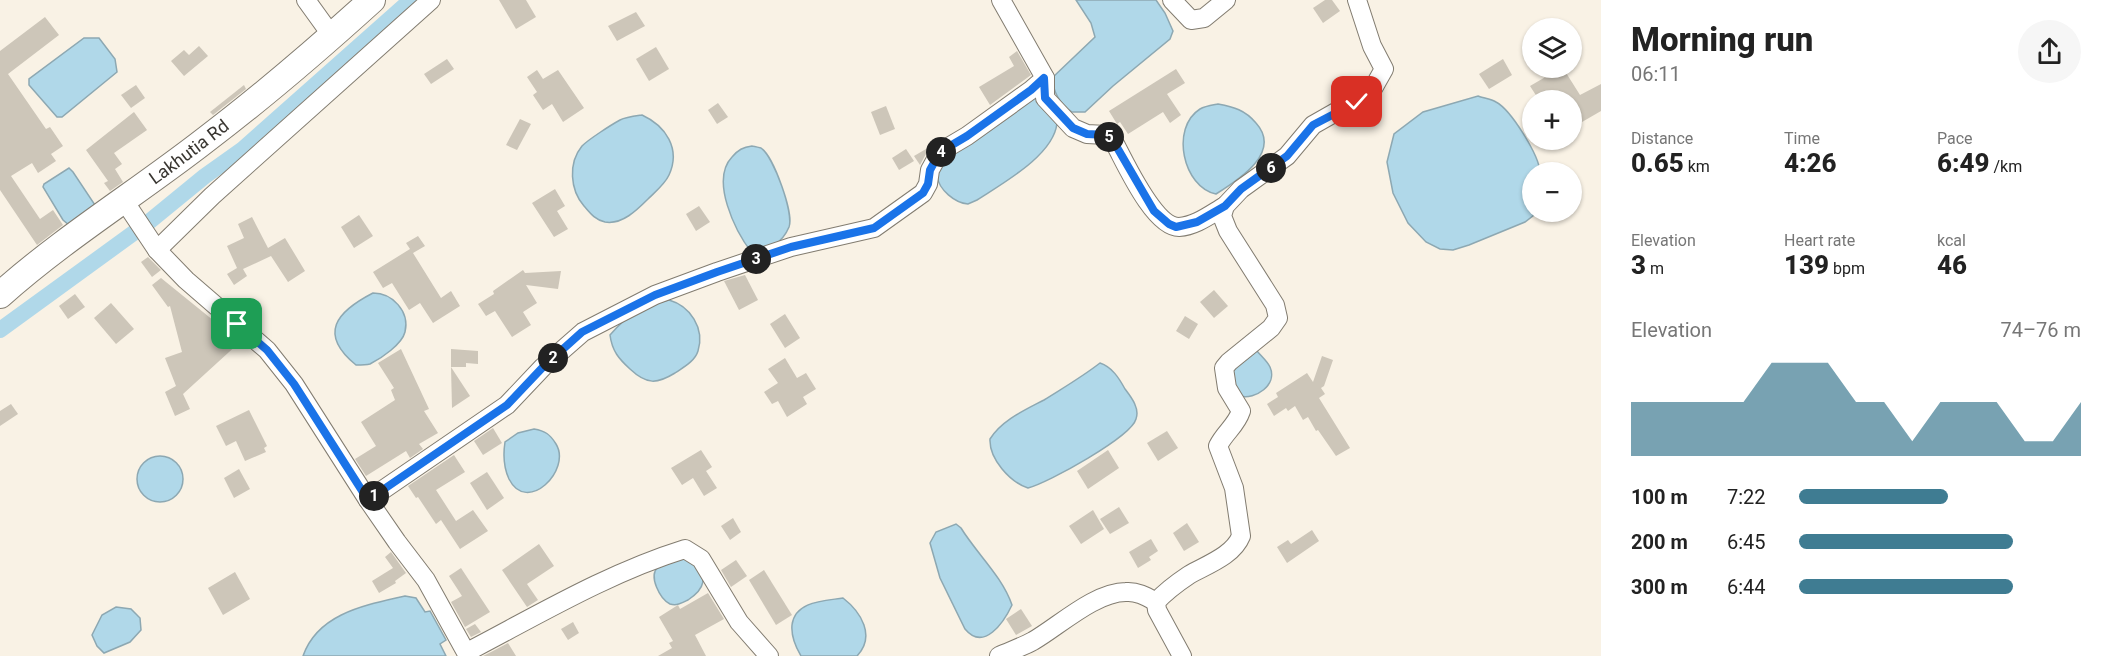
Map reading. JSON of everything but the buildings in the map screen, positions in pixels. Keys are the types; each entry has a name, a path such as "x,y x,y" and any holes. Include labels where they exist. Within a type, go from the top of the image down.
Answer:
{"street":[{"path":"306,0 332,36"},
{"name":"Lakhutia Rd","path":"0,295 35,263 128,207 372,0"},
{"path":"153,244 212,196 431,0"},
{"path":"1001,0 1044,78 1045,98 1073,128 1087,134 1106,135 1115,144 1154,211 1176,227 1197,222 1225,206 1241,189 1287,156 1313,125 1371,92 1383,69 1372,46 1357,0"},
{"path":"1172,0 1191,20 1204,18 1226,0"},
{"path":"368,500 507,405 543,367 582,332 655,295 717,272 791,247 874,228 923,193 928,184 930,170 940,152 967,136 1044,78"},
{"path":"1182,656 1156,610 1156,602 1166,592 1227,553 1239,542 1241,536 1234,488 1218,446 1224,433 1237,424 1241,411 1227,388 1224,368 1228,362 1271,328 1278,318 1275,305 1228,231 1222,216 1225,206"},
{"path":"128,207 153,244 186,280 267,350 294,384 368,500 426,580 467,654 609,578 685,549 701,559 739,622 769,656"},
{"path":"999,656 1032,642 1092,603 1110,595 1126,591 1156,602"}],"water":[{"path":"1076,0 1156,0 1173,31 1170,39 1085,112 1072,112 1068,109 1060,101 1053,82 1053,77 1095,37 1091,23"},
{"path":"84,38 99,38 115,59 117,72 62,117 57,117 29,85 29,79"},
{"path":"1030,95 1037,98 1057,123 1054,135 1047,146 1026,167 977,200 968,204 948,195 938,181 939,161"},
{"path":"1478,96 1494,101 1509,114 1522,132 1522,150 1533,150 1537,162 1522,162 1522,222 1525,222 1453,250 1440,249 1426,242 1408,223 1393,193 1387,162 1394,134 1423,112"},
{"path":"1218,104 1229,106 1248,115 1263,134 1264,144 1255,164 1236,181 1216,194 1205,189 1195,180 1184,156 1183,142 1185,129 1191,118 1200,109"},
{"path":"642,115 658,125 669,139 673,156 669,175 660,188 629,216 617,221 601,221 579,200 572,176 574,160 582,146 600,132 622,119"},
{"path":"752,146 761,148 772,162 786,199 790,220 783,238 769,248 752,253 732,219 724,192 723,179 726,167 736,152"},
{"path":"69,168 95,205 69,225 63,220 43,187 44,184"},
{"path":"373,293 387,296 398,305 405,317 405,332 396,346 380,358 370,364 356,365 344,354 337,343 336,324 349,308"},
{"path":"669,300 683,307 694,319 700,342 697,355 685,366 663,379 647,380 636,374 619,358 612,346 610,335 636,312"},
{"path":"1257,351 1270,367 1271,380 1264,390 1252,396 1240,396 1231,381 1233,364 1249,352"},
{"path":"1100,363 1115,373 1134,403 1137,415 1131,427 1088,458 1038,484 1028,488 1014,481 1002,469 993,454 990,439 995,432 1007,421 1065,387"},
{"path":"534,429 549,435 556,444 559,454 558,466 545,485 536,491 526,492 517,489 509,479 504,447 505,442 518,433"},
{"path":"165,456 177,462 182,470 182,488 177,496 169,501 155,502 143,496 138,488 137,474 143,462 151,457"},
{"path":"956,524 996,575 1012,605 999,626 986,636 972,635 965,629 940,578 930,543 936,532"},
{"path":"680,558 695,561 702,573 703,582 694,596 673,605 666,601 659,592 654,576 658,567"},
{"path":"405,596 416,598 425,612 430,611 446,640 440,644 446,656 303,656 310,641 332,620 375,603"},
{"path":"843,598 855,610 864,625 866,633 863,648 857,656 801,656 794,641 792,625 794,617 804,607"},
{"path":"116,607 131,609 140,618 141,630 130,642 104,653 97,646 92,635 102,615"}],"waterway":[{"path":"0,330 150,221 205,176 243,149 411,0"}],"route":[{"path":"237,324 267,350 294,384 368,500 507,405 543,367 582,332 655,295 717,272 791,247 874,228 923,193 928,184 930,170 940,152 967,136 1044,78 1045,98 1073,128 1087,134 1106,135 1115,144 1154,211 1176,227 1197,222 1225,206 1241,189 1287,156 1313,125 1357,102"}]}
